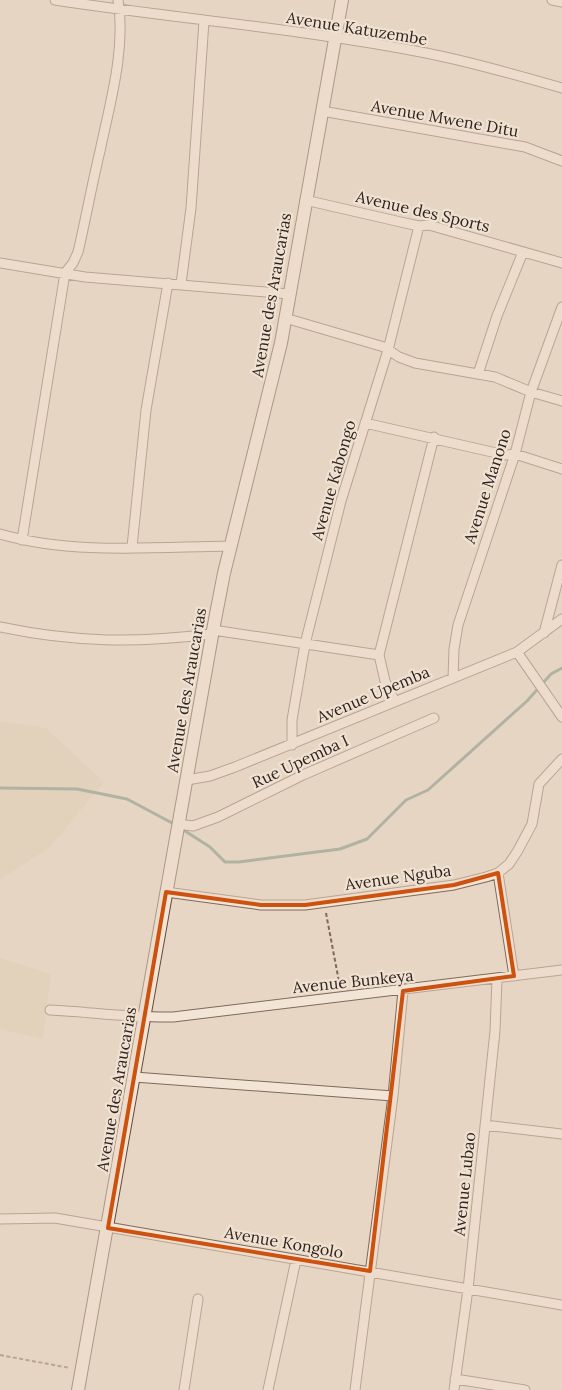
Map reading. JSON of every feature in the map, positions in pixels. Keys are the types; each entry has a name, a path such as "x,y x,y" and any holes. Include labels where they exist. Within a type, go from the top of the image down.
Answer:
{"street":[{"name":"Avenue Katuzembe","path":"55,0 335,38 444,57 562,88"},
{"path":"22,540 64,273 73,263 78,252 118,58 120,10 118,0"},
{"name":"Avenue des Araucarias","path":"78,1390 146,1018 166,892 212,632 230,546 271,384 290,294 305,200 342,0"},
{"path":"552,0 562,2"},
{"path":"181,284 191,208 204,21"},
{"name":"Avenue Mwene Ditu","path":"322,111 525,147 562,161"},
{"name":"Avenue des Sports","path":"305,200 419,226 429,225 562,263"},
{"name":"Avenue Kabongo","path":"292,744 292,720 305,644 341,501 388,350 419,226"},
{"path":"478,374 497,316 523,252"},
{"path":"0,263 85,277 290,294"},
{"path":"132,547 146,410 168,283"},
{"name":"Avenue Manono","path":"453,678 454,649 458,625 514,454 531,392 562,307"},
{"path":"285,318 388,350 415,363 505,380 531,392 562,401"},
{"path":"365,423 434,437 505,455 514,454 562,469"},
{"path":"394,700 385,681 379,655 434,437"},
{"path":"0,534 56,546 230,546"},
{"path":"544,633 562,566"},
{"name":"Avenue Upemba","path":"187,780 210,776 292,744 394,700 517,652 562,619"},
{"path":"0,627 38,634 111,642 212,632 379,655"},
{"path":"517,652 562,717"},
{"name":"Rue Upemba I","path":"178,824 193,826 218,818 303,776 434,718"},
{"path":"514,976 498,873 510,864 526,838 535,812 539,784 562,759"},
{"name":"Avenue Nguba","path":"166,892 261,905 324,903 454,885 498,873"},
{"name":"Avenue Bunkeya","path":"50,1010 106,1013 146,1018 205,1014 342,996 497,980 562,970"},
{"name":"Avenue Lubao","path":"454,1390 468,1289 495,1031 497,980"},
{"path":"355,1390 393,1096 403,991"},
{"path":"134,1077 393,1096"},
{"path":"485,1125 562,1134"},
{"name":"Avenue Kongolo","path":"0,1219 54,1218 562,1306"},
{"path":"268,1390 296,1260"},
{"path":"184,1390 198,1299"},
{"path":"455,1379 525,1390"}],"path":[{"path":"324,903 342,996"},
{"path":"0,1355 82,1370"}],"highlighted area":[{"path":"498,873 514,976 403,991 370,1271 108,1228 166,892 261,905 305,905 454,885"}],"shaded area":[{"path":"0,721 46,728 104,782 50,847 0,880"},
{"path":"0,958 51,974 43,1039 0,1029"}],"waterway":[{"path":"185,831 210,847 225,862 239,862 340,849 367,839 406,800 428,790 527,701 551,674 562,668"},
{"path":"0,788 77,789 127,799 174,824"}]}
